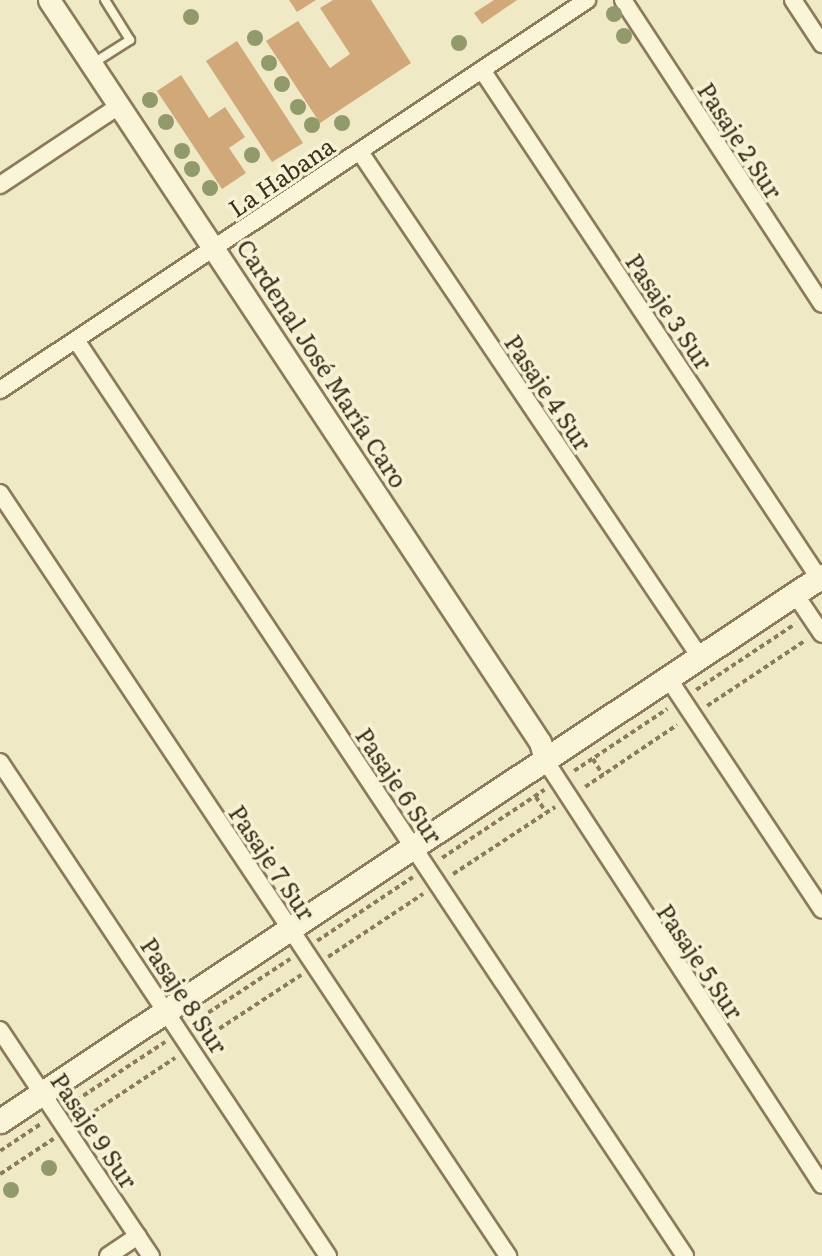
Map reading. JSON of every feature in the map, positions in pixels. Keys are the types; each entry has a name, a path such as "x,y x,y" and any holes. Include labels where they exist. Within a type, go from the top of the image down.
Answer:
{"main road":[{"path":"0,1121 820,577"}],"street":[{"name":"Cardenal José María Caro","path":"49,0 216,248 540,742 545,760"},
{"name":"La Habana","path":"0,390 587,0"},
{"name":"Pasaje 2 Sur","path":"622,0 822,304"},
{"path":"793,0 822,44"},
{"name":"Pasaje 3 Sur","path":"482,70 820,577"},
{"path":"0,186 119,106"},
{"name":"Pasaje 4 Sur","path":"360,152 700,657"},
{"name":"Pasaje 6 Sur","path":"76,340 685,1256"},
{"name":"Pasaje 7 Sur","path":"0,493 508,1256"},
{"path":"795,594 821,632"},
{"path":"668,678 822,910"},
{"name":"Pasaje 5 Sur","path":"545,760 566,799 822,1185"},
{"name":"Pasaje 8 Sur","path":"0,762 192,1047 328,1256"},
{"name":"Pasaje 9 Sur","path":"0,1030 151,1256"},
{"path":"108,1256 138,1236"}],"lane":[{"path":"92,64 130,40 104,0"}],"path":[{"path":"0,1174 821,632"}],"building":[{"path":"289,0 316,0 297,12"},
{"path":"333,0 371,0 411,63 320,123 266,41 298,21 330,68 350,54 320,8"},
{"path":"494,0 517,0 482,24 474,13"},
{"path":"237,41 303,143 272,162 206,61"},
{"path":"181,75 209,118 225,107 245,137 229,148 246,173 222,189 157,91"}]}
